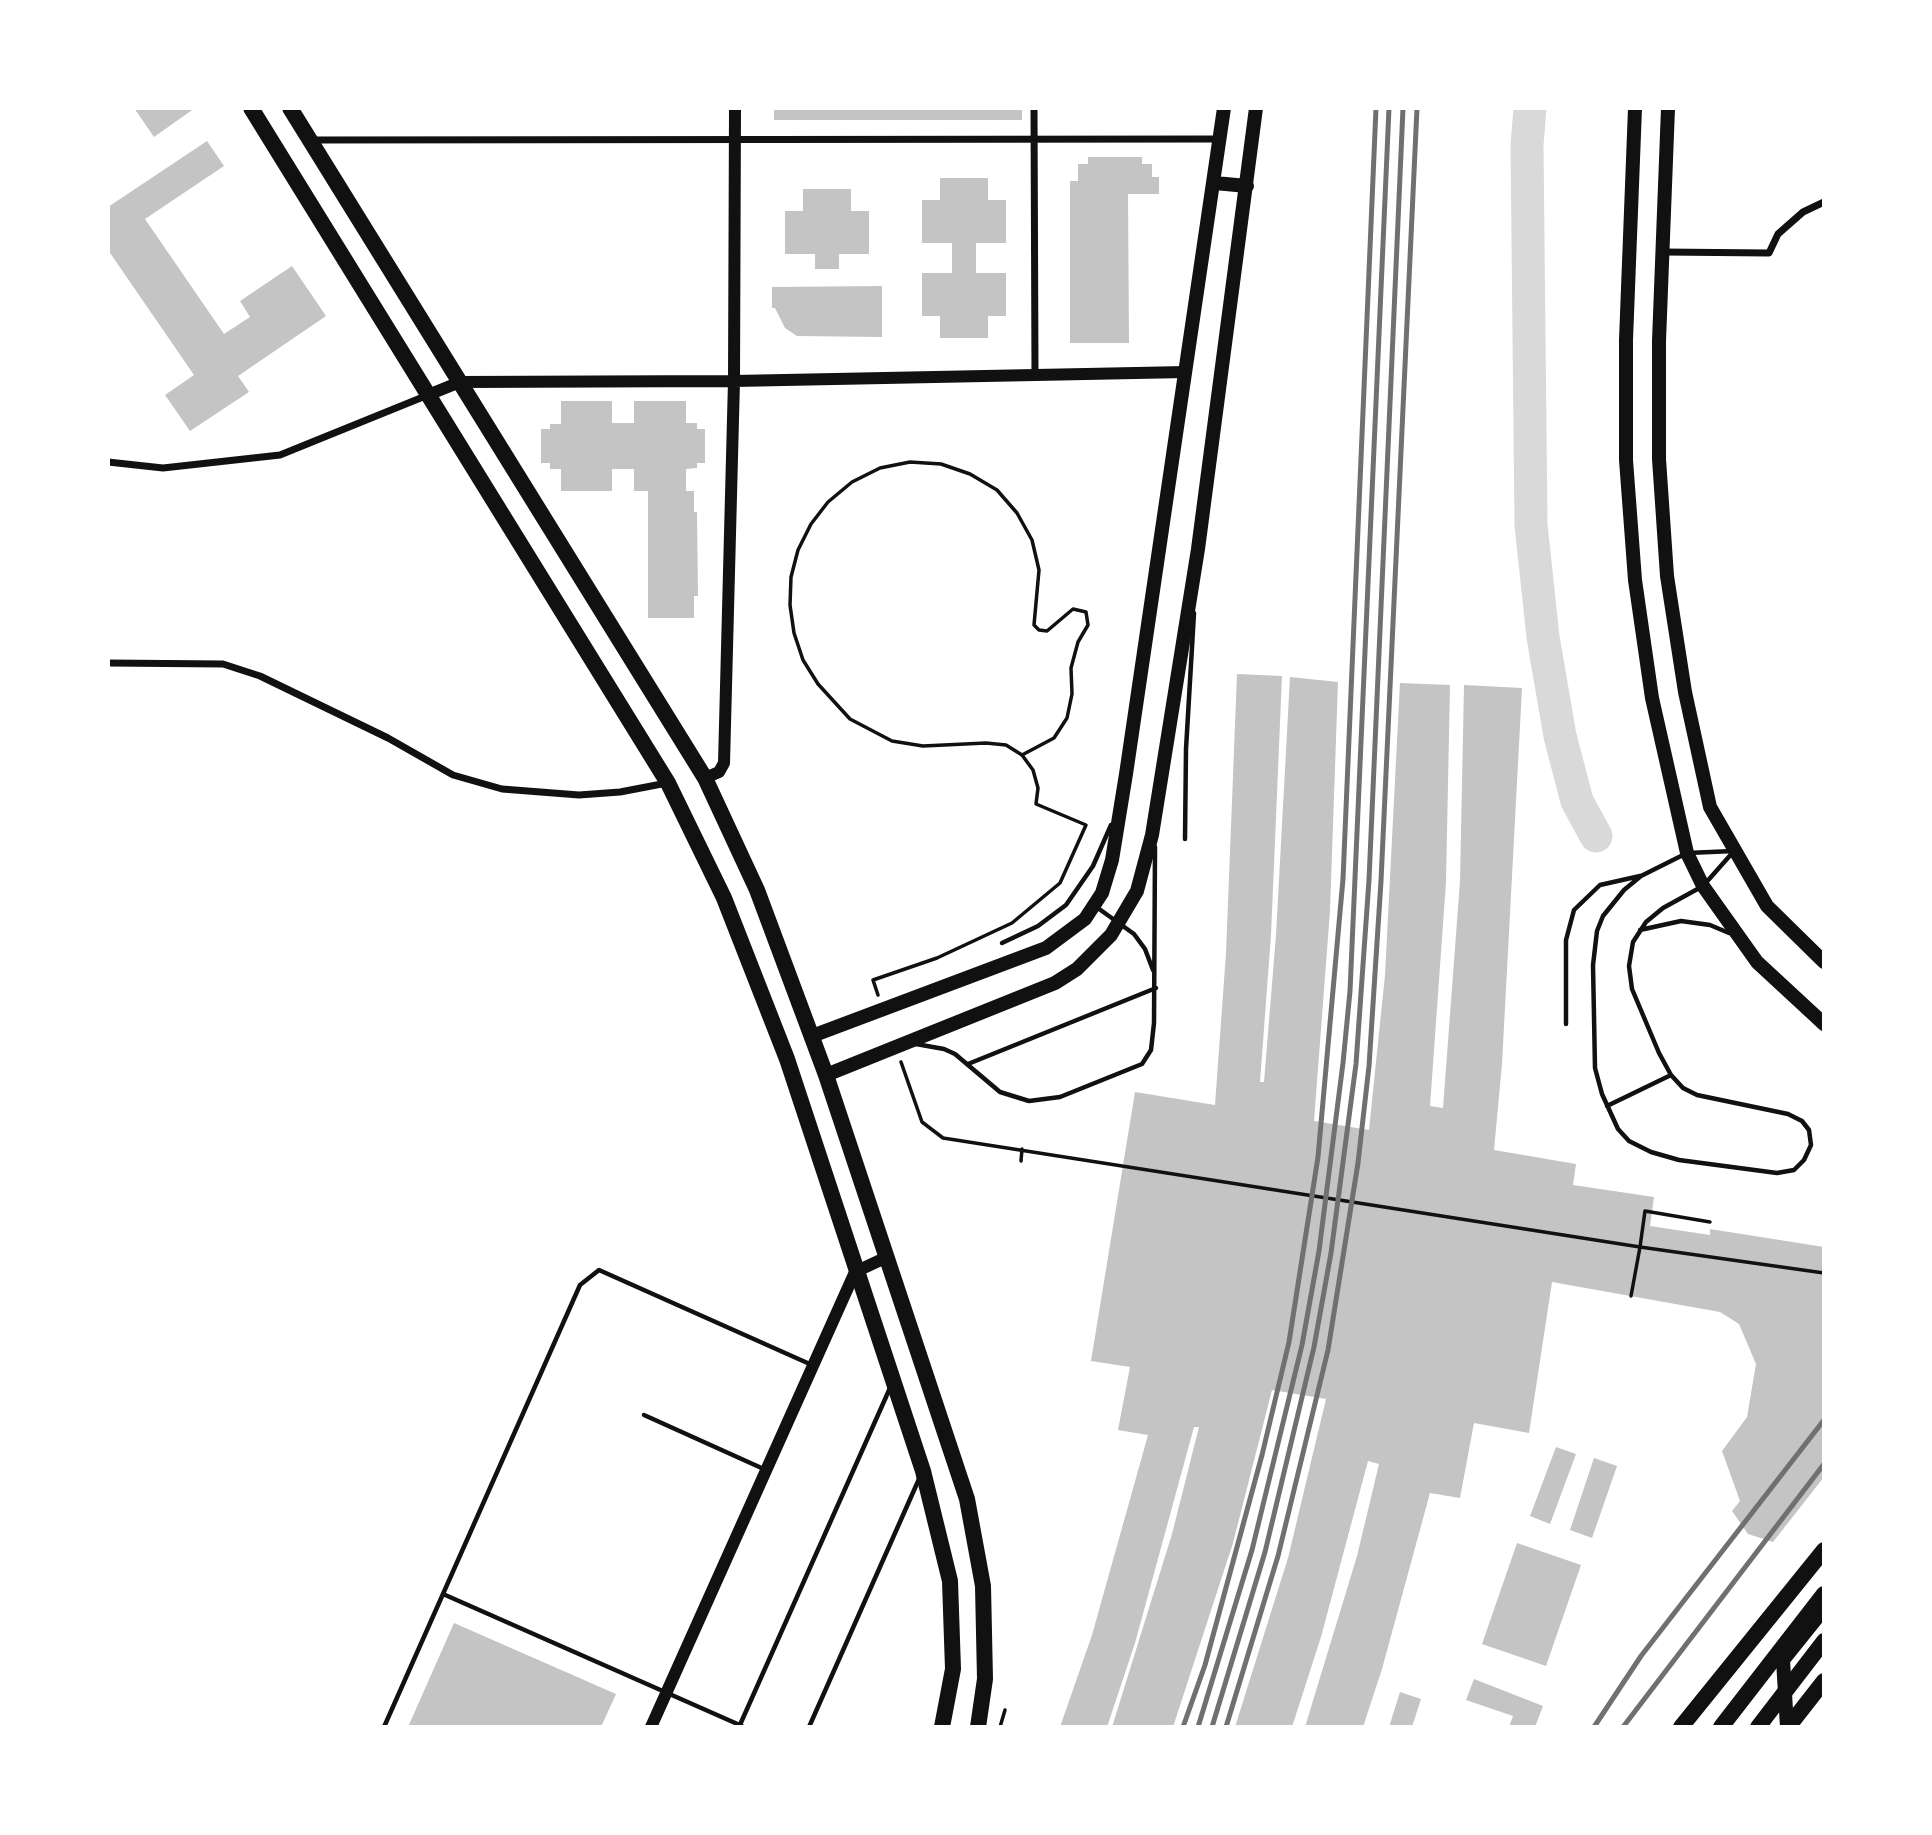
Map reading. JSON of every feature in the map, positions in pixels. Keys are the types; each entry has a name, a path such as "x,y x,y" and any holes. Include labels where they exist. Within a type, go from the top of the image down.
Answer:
{"main road":[{"path":"251,108 668,783 724,898 787,1059 855,1272 923,1471 950,1581 953,1669 942,1727"},
{"path":"290,108 705,778 757,890 826,1075 967,1499 983,1586 985,1679 978,1727"},
{"path":"812,1036 1046,948 1073,930 1095,906 1112,860 1122,802 1224,108"},
{"path":"826,1075 900,1050 1055,983 1095,953 1120,922 1143,874 1198,548 1256,108"},
{"path":"1635,108 1625,400 1629,520 1650,687 1687,853 1703,887 1739,940 1778,984 1824,1024"},
{"path":"1668,108 1657,400 1667,576 1696,750 1710,807 1767,906 1824,962"},
{"path":"1215,183 1247,186"},
{"path":"1681,1727 1824,1550"},
{"path":"1721,1727 1824,1594"},
{"path":"1788,1727 1783,1660 1824,1609"},
{"path":"1758,1727 1824,1641"},
{"path":"1788,1727 1824,1681"}],"street":[{"path":"705,778 719,772 724,763 734,381 735,108"},
{"path":"1034,108 1035,375"},
{"path":"310,141 1220,139"},
{"path":"1663,252 1769,253 1778,234 1802,212 1824,202"},
{"path":"108,462 163,468 280,455 460,382 734,381 1186,372"},
{"path":"108,663 223,664 260,676 388,737 453,775 502,789 579,795 620,792 668,783"},
{"path":"651,1727 855,1272 887,1257"}],"lane":[{"path":"1185,839 1186,727 1198,548"},
{"path":"1002,943 1038,926 1066,905 1093,866 1122,802"},
{"path":"900,1050 944,1048 968,1064 1000,1093 1029,1101 1060,1097 1142,1064 1150,1055 1156,988 1153,900 1157,803"},
{"path":"1734,851 1703,887 1663,908 1639,930 1630,952 1632,989 1671,1075 1683,1088 1697,1095 1768,1109 1802,1121 1809,1130 1811,1145 1804,1160 1794,1170 1777,1174 1670,1158 1629,1141 1618,1129 1607,1106 1595,1068 1594,946 1603,916 1624,890 1641,876 1687,853 1734,851"},
{"path":"1566,1024 1566,940 1574,910 1600,885 1641,876"},
{"path":"1095,906 1120,922 1145,949 1156,988"},
{"path":"1639,930 1665,922 1695,922 1725,930 1739,940"},
{"path":"968,1064 1156,988"},
{"path":"1607,1106 1671,1075"},
{"path":"384,1727 580,1285 599,1270 813,1366"},
{"path":"443,1594 741,1726 894,1380"},
{"path":"644,1415 766,1470"},
{"path":"809,1727 923,1471"}],"path":[{"path":"881,1005 873,980 937,958 992,934 1012,923 1060,883 1086,825 1036,804 1038,788 1033,770 1022,755 1006,746 986,743 923,746 892,741 850,719 818,684 803,660 793,633 791,577 798,550 811,524 828,502 852,482 880,468 910,462 941,464 970,474 1004,498 1017,513 1032,540 1039,570 1034,625 1047,631 1073,609 1086,612 1088,625 1078,642 1071,668 1072,694 1067,718 1054,737 1022,755"},
{"path":"900,1050 922,1122 943,1138 1640,1247 1824,1273"},
{"path":"1021,1161 1022,1149"},
{"path":"1631,1296 1644,1211 1710,1222"},
{"path":"1000,1727 1004,1710"}],"building":[{"path":"134,108 195,108 154,137"},
{"path":"774,108 1022,108 1022,120 774,120"},
{"path":"207,141 224,166 145,219 224,334 250,317 240,301 292,266 326,316 238,376 249,392 190,431 165,395 194,375 108,250 108,207"},
{"path":"1088,157 1142,157 1142,164 1152,164 1152,177 1159,177 1159,194 1128,194 1129,343 1070,343 1070,181 1078,181 1078,164 1088,164"},
{"path":"940,178 988,178 988,200 1006,200 1006,243 976,243 976,273 1006,273 1006,316 988,316 988,338 940,338 940,316 922,316 922,273 952,273 952,243 922,243 922,200 940,200"},
{"path":"803,189 851,189 851,211 869,211 869,254 839,254 839,269 815,269 815,254 785,254 785,211 803,211"},
{"path":"882,286 882,337 797,336 785,328 775,308 772,308 772,287"},
{"path":"561,401 612,401 612,423 634,423 634,401 686,401 686,423 697,423 697,429 705,429 705,463 697,463 697,468 686,469 686,491 694,491 694,512 697,512 698,596 694,596 694,618 648,618 648,491 634,491 634,469 612,469 612,491 561,491 561,469 550,469 550,463 541,463 541,429 550,429 550,424 561,424"},
{"path":"1237,674 1282,676 1271,935 1260,1082 1264,1082 1276,935 1290,677 1338,682 1330,911 1314,1121 1369,1130 1385,975 1400,683 1450,685 1446,882 1430,1106 1443,1108 1460,881 1464,685 1522,688 1502,1064 1494,1150 1576,1164 1573,1185 1654,1197 1650,1226 1710,1235 1710,1229 1824,1247 1824,1477 1773,1542 1748,1534 1732,1511 1740,1501 1722,1451 1747,1417 1756,1364 1739,1324 1720,1312 1552,1282 1529,1433 1474,1423 1460,1498 1430,1493 1382,1669 1363,1727 1305,1727 1357,1556 1379,1464 1368,1461 1321,1637 1292,1727 1235,1727 1288,1558 1326,1399 1272,1390 1233,1543 1173,1727 1112,1727 1172,1534 1199,1427 1194,1427 1135,1643 1107,1727 1060,1727 1092,1635 1148,1435 1118,1430 1130,1367 1091,1361 1135,1092 1215,1105 1226,953"},
{"path":"1556,1447 1576,1454 1550,1524 1530,1516"},
{"path":"1594,1458 1617,1466 1592,1538 1570,1530"},
{"path":"1517,1543 1581,1565 1546,1666 1482,1644"},
{"path":"454,1623 616,1694 601,1727 408,1727"},
{"path":"1474,1679 1543,1706 1535,1727 1509,1727 1513,1716 1466,1700"},
{"path":"1400,1692 1421,1699 1412,1727 1389,1727"}],"waterway":[{"path":"1530,108 1527,145 1531,525 1543,637 1560,736 1577,801 1596,836"}],"railway":[{"path":"1183,1727 1205,1665 1262,1455 1289,1342 1318,1157 1343,879 1376,108"},
{"path":"1198,1727 1252,1550 1302,1345 1319,1251 1343,1063 1350,991 1389,108"},
{"path":"1212,1727 1265,1552 1314,1347 1331,1253 1356,1064 1369,880 1403,108"},
{"path":"1226,1727 1278,1556 1328,1350 1358,1163 1369,1066 1381,881 1417,108"},
{"path":"1594,1727 1641,1656 1824,1420"},
{"path":"1623,1727 1824,1464"}]}
